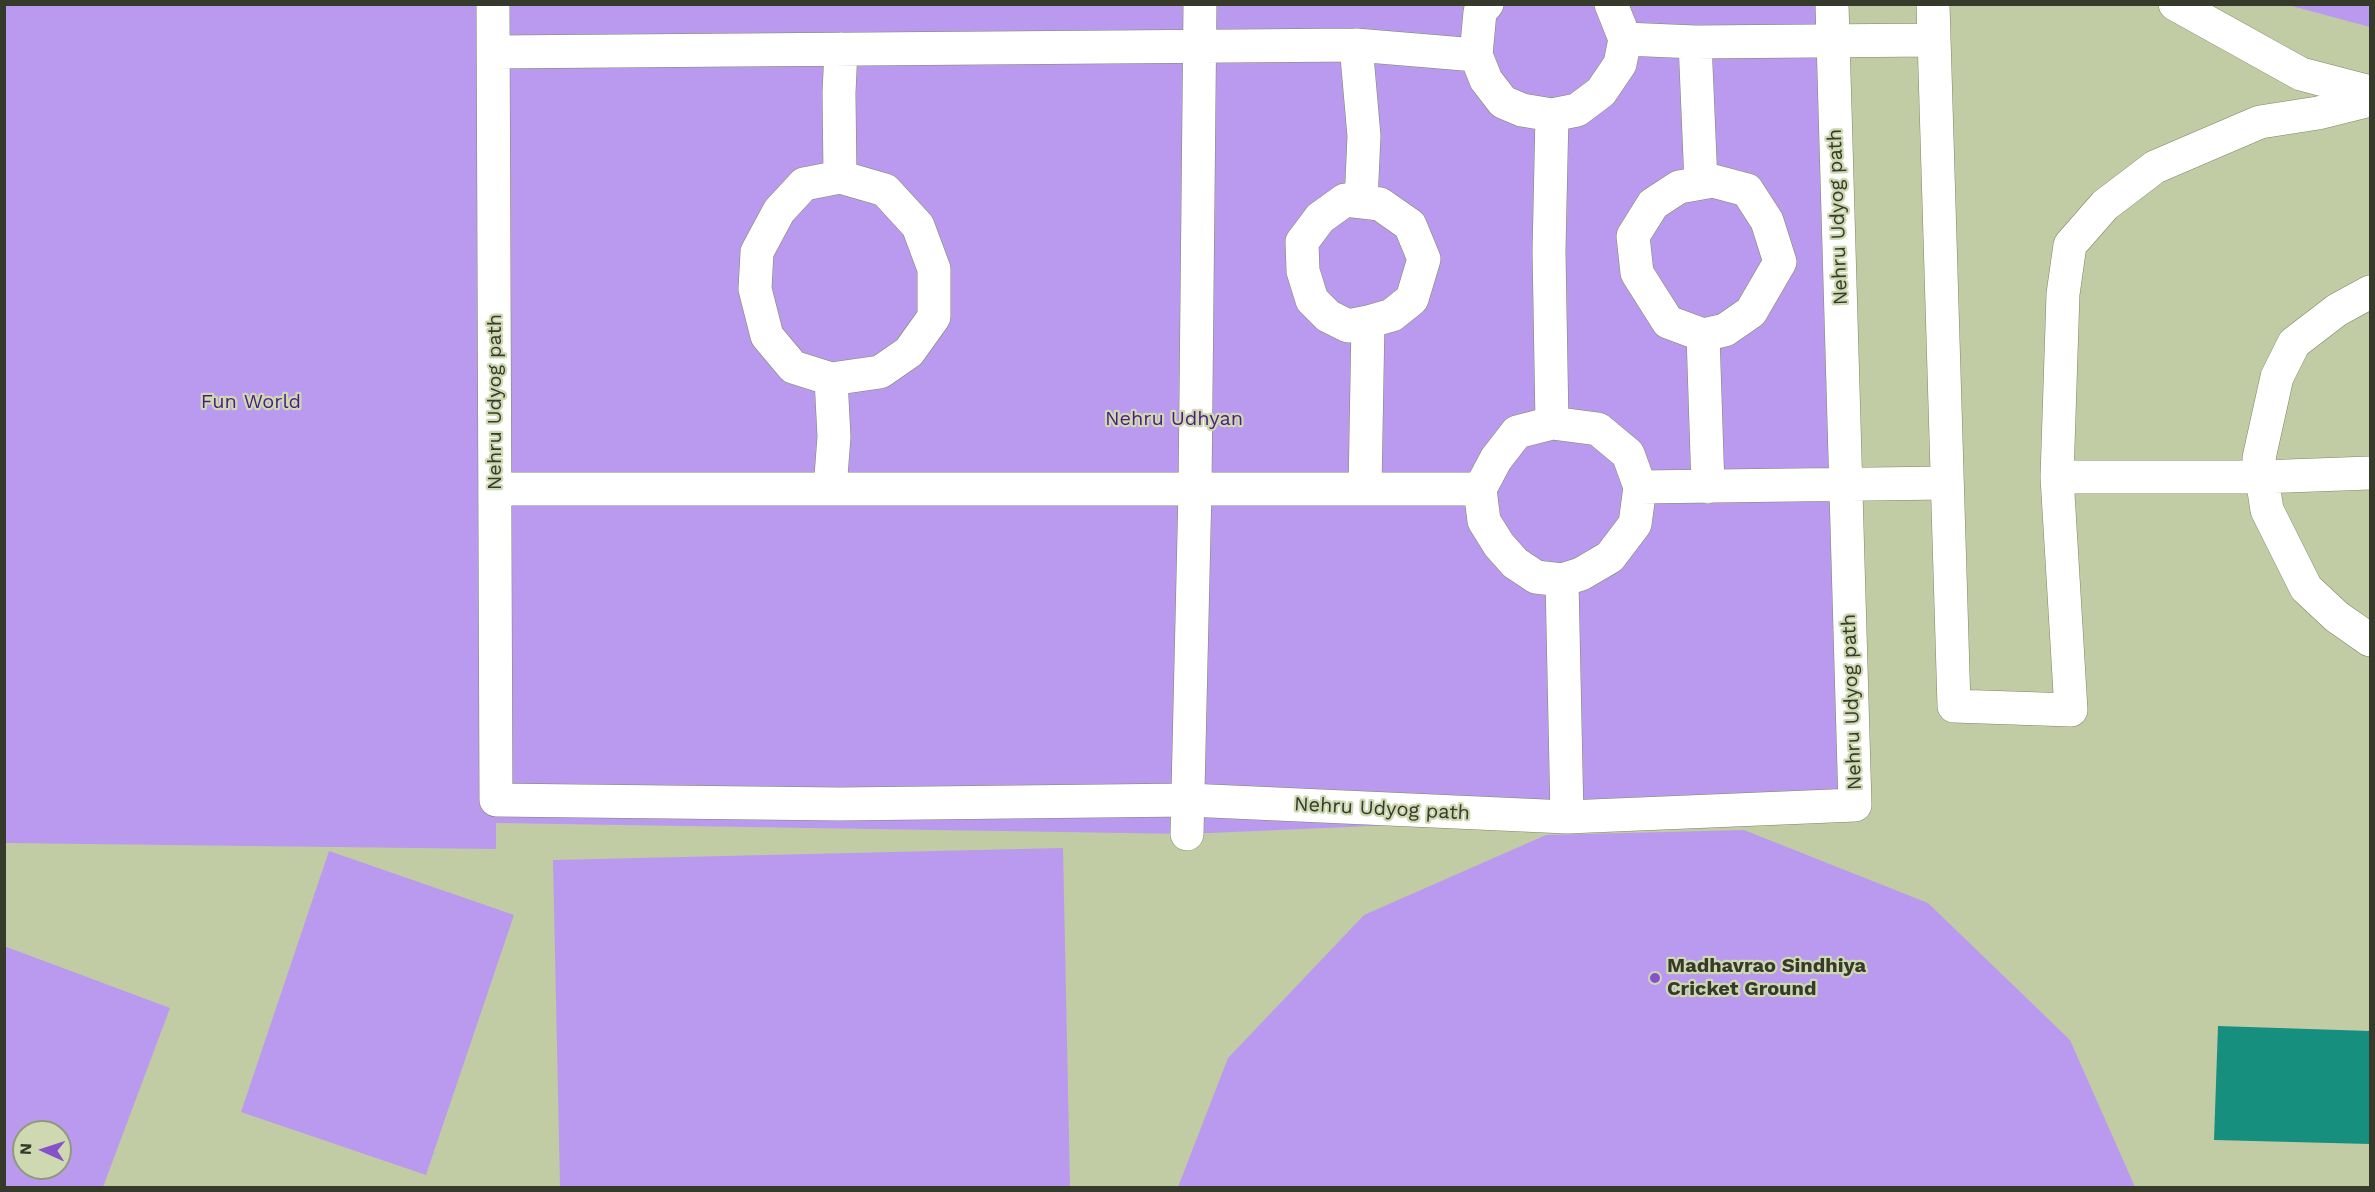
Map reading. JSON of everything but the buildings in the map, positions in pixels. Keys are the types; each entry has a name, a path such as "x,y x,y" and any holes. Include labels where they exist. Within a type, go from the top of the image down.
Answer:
{"street":[{"name":"Nehru Udyog path","path":"493,4 496,800 839,804 1188,800 1567,817 1855,805 1832,4"},
{"path":"1187,834 1195,490 1200,4"},
{"path":"1487,4 1480,12 1476,55 1486,80 1503,102 1522,110 1552,115 1577,110 1600,92 1620,64 1624,39 1611,4"},
{"path":"1933,4 1954,706 2072,710 2057,477 2063,294 2070,245 2105,205 2155,167 2260,122 2318,113 2370,100"},
{"path":"2175,4 2301,74 2370,92"},
{"path":"1624,39 1695,42 1934,40"},
{"path":"1695,42 1701,183"},
{"path":"494,52 1356,45 1476,55"},
{"path":"1356,45 1364,136 1361,202"},
{"path":"840,177 841,49"},
{"path":"1552,115 1549,284 1552,423"},
{"path":"840,177 885,190 918,226 934,269 934,317 909,352 880,372 831,379 793,367 766,336 755,289 757,252 779,211 804,184 840,177"},
{"path":"1713,181 1747,190 1767,221 1780,262 1751,312 1725,330 1703,335 1668,322 1637,273 1633,236 1653,204 1679,187 1713,181"},
{"path":"1345,200 1380,204 1410,225 1424,259 1412,299 1392,315 1368,322 1348,326 1328,316 1312,300 1303,272 1302,242 1320,218 1345,200"},
{"path":"2370,292 2337,310 2294,343 2277,376 2259,458 2260,477 2267,510 2306,588 2337,617 2370,640"},
{"path":"1365,489 1368,322"},
{"path":"1703,335 1708,487"},
{"path":"830,489 834,437 831,379"},
{"path":"1552,423 1598,429 1628,453 1640,487 1635,524 1610,557 1581,574 1562,580 1536,577 1515,563 1499,545 1484,521 1480,489 1496,459 1517,432 1552,423"},
{"path":"2057,477 2260,477 2370,473"},
{"path":"1640,487 1947,483"},
{"path":"495,489 1480,489"},
{"path":"1562,580 1567,817"}],"green space":[{"name":"Nehru Udhyan","path":"5,5 1832,5 1855,805 1187,834 496,823 496,849 5,843"},
{"path":"2288,5 2370,5 2370,27"},
{"name":"Madhavrao Sindhiya Cricket Ground","path":"1744,830 1928,903 2070,1040 2135,1187 1178,1187 1228,1058 1364,915 1546,835"},
{"path":"1063,848 1070,1187 560,1187 553,860"},
{"path":"329,851 514,915 426,1175 241,1112"},
{"path":"4,946 170,1008 103,1187 5,1187"}],"water":[{"path":"2218,1026 2370,1031 2370,1144 2214,1140"}],"place":[{"name":"Madhavrao Sindhiya Cricket Ground","path":"1655,978"}],"park label":[{"name":"Fun World","path":"251,402"}]}
